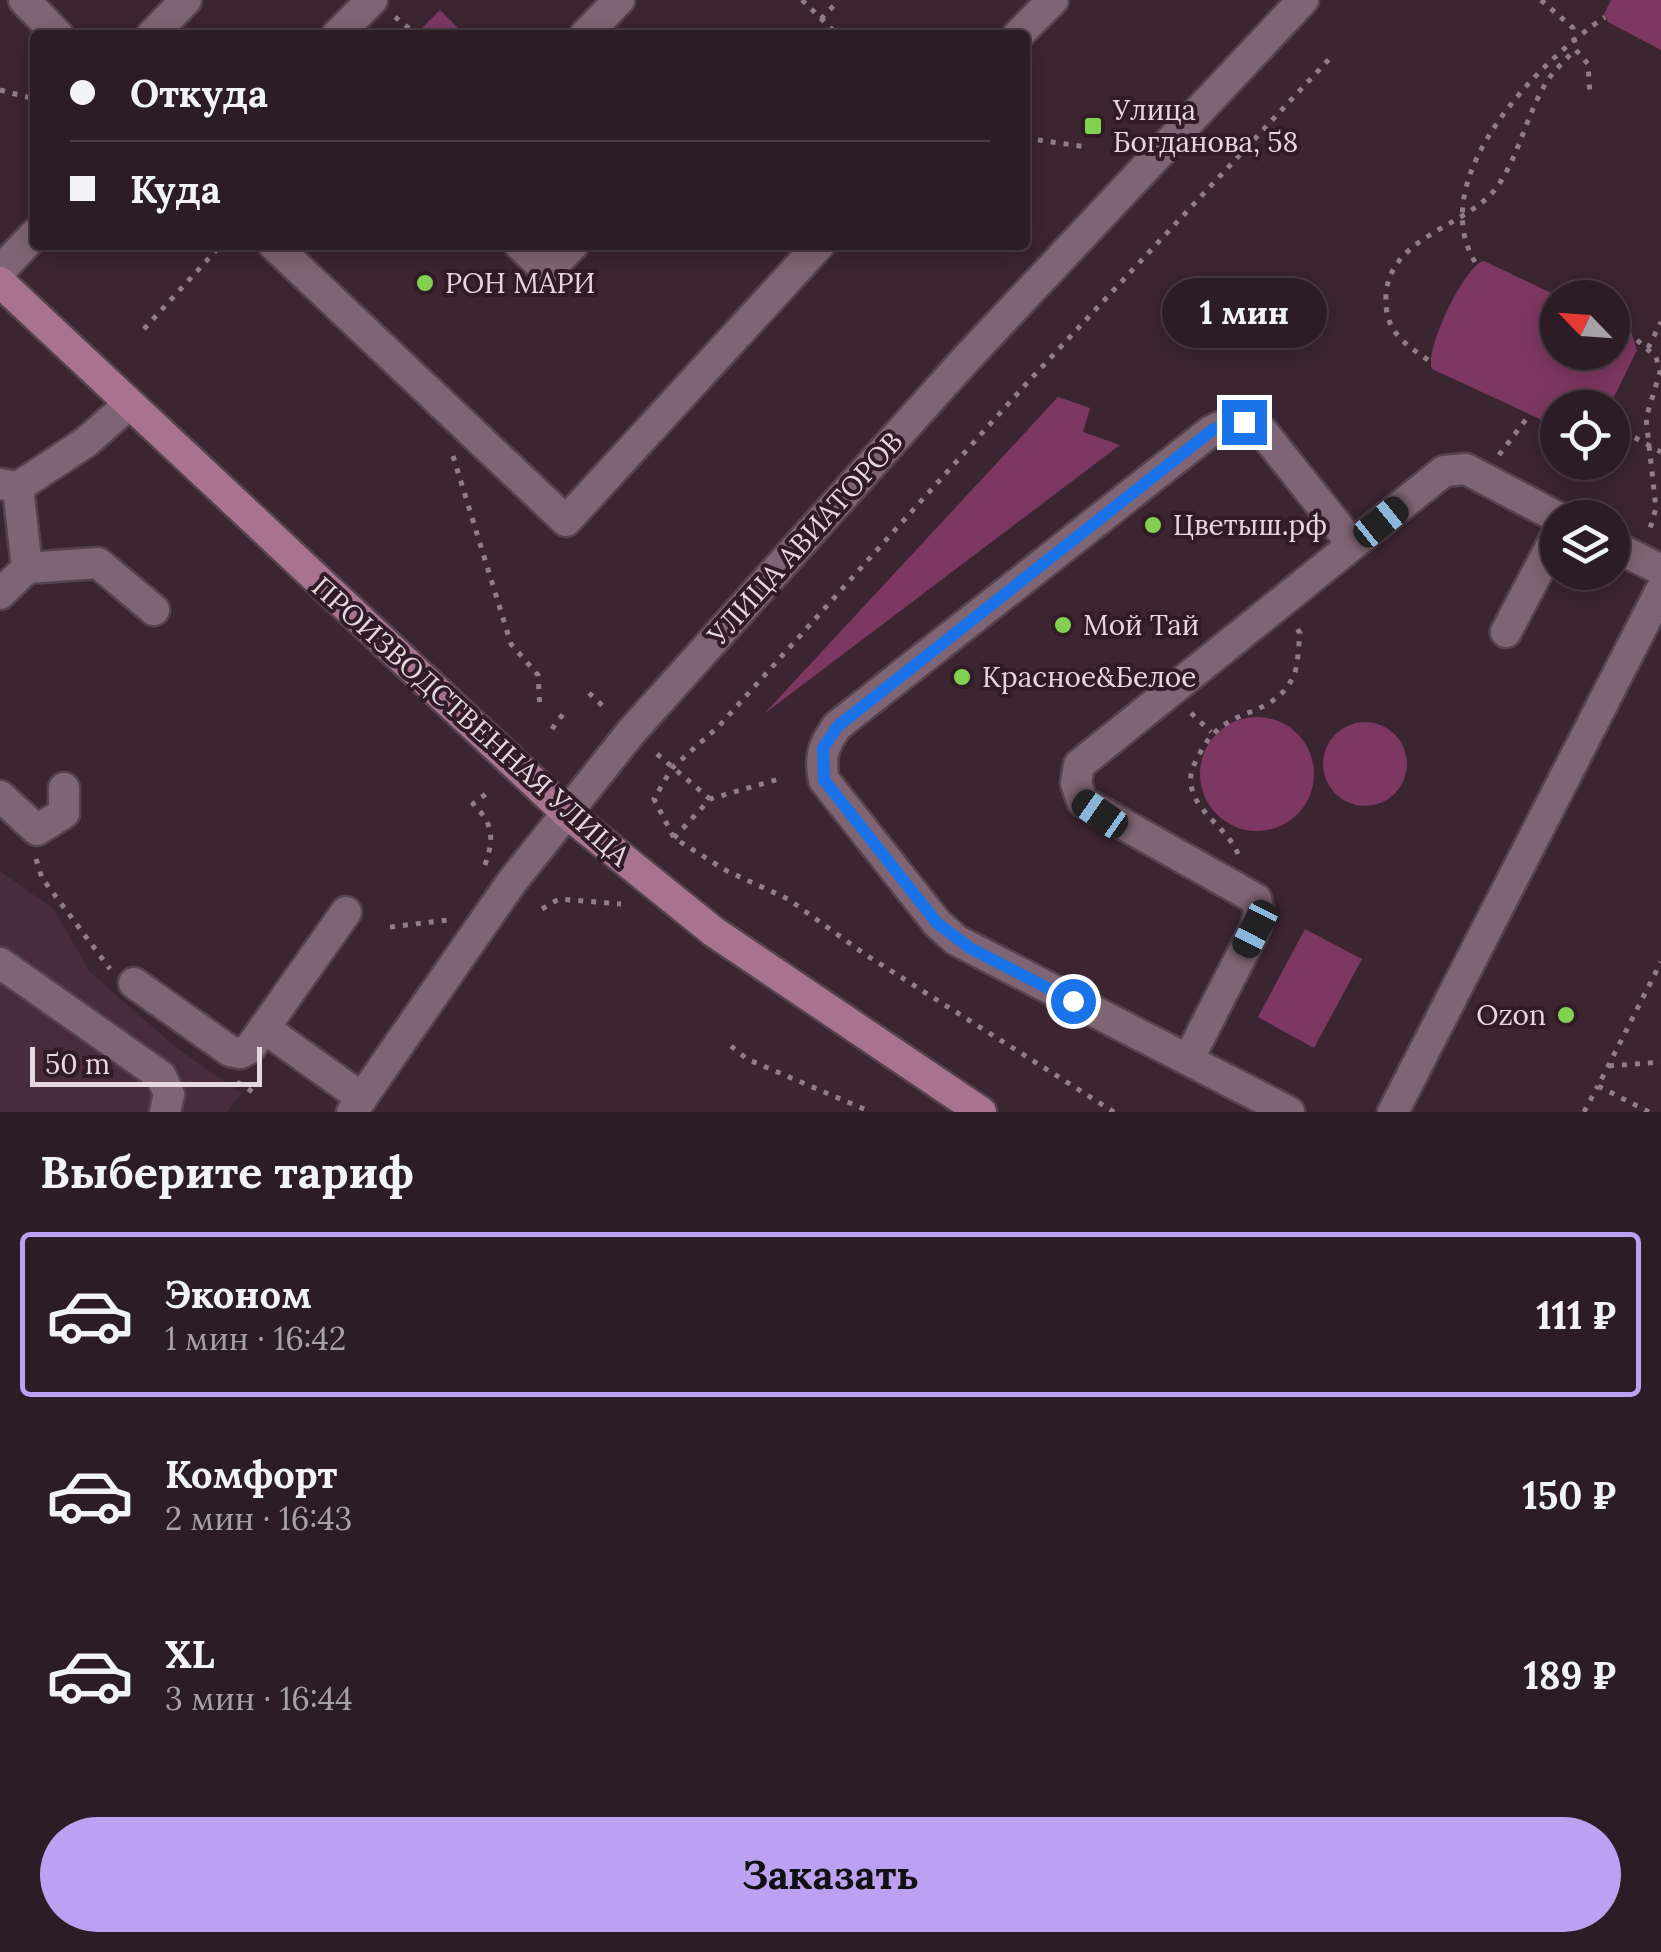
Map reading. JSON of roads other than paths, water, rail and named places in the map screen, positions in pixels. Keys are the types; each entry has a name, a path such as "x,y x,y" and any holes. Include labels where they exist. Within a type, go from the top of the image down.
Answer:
{"main road":[{"name":"ПРОИЗВОДСТВЕННАЯ УЛИЦА","path":"0,282 127,406 569,815 714,932 981,1112"}],"street":[{"path":"24,0 53,30"},
{"path":"157,30 186,0"},
{"path":"590,30 619,0"},
{"path":"1023,30 1054,0"},
{"name":"УЛИЦА АВИАТОРОВ","path":"357,1105 511,883 569,815 632,731 966,358 1302,0"},
{"path":"346,30 382,7"},
{"path":"0,271 30,239"},
{"path":"279,250 566,521 814,250"},
{"path":"525,250 547,271 568,250"},
{"path":"27,568 9,486 86,442 127,406"},
{"path":"1289,1112 947,932 824,780 823,748 838,726 1211,431 1229,422 1244,422 1263,432 1352,544"},
{"path":"1188,1060 1255,929 1259,913 1256,899 1239,885 1082,801 1076,783 1079,766 1094,749 1444,472 1459,468 1540,508"},
{"path":"0,594 27,568 98,563 154,610"},
{"path":"1506,632 1540,567"},
{"path":"1393,1112 1661,590"},
{"path":"0,796 38,830 64,813 64,788"},
{"path":"134,982 235,1053 250,1048 346,912"},
{"path":"0,963 161,1076 169,1094 165,1112"},
{"path":"264,1028 357,1105"}],"place":[{"name":"Улица Богданова, 58","path":"1093,126"},
{"name":"РОН МАРИ","path":"425,283"},
{"name":"Цветыш.рф","path":"1153,525"},
{"name":"Мой Тай","path":"1063,625"},
{"name":"Красное&Белое","path":"962,677"},
{"name":"Ozon","path":"1566,1015"}]}
